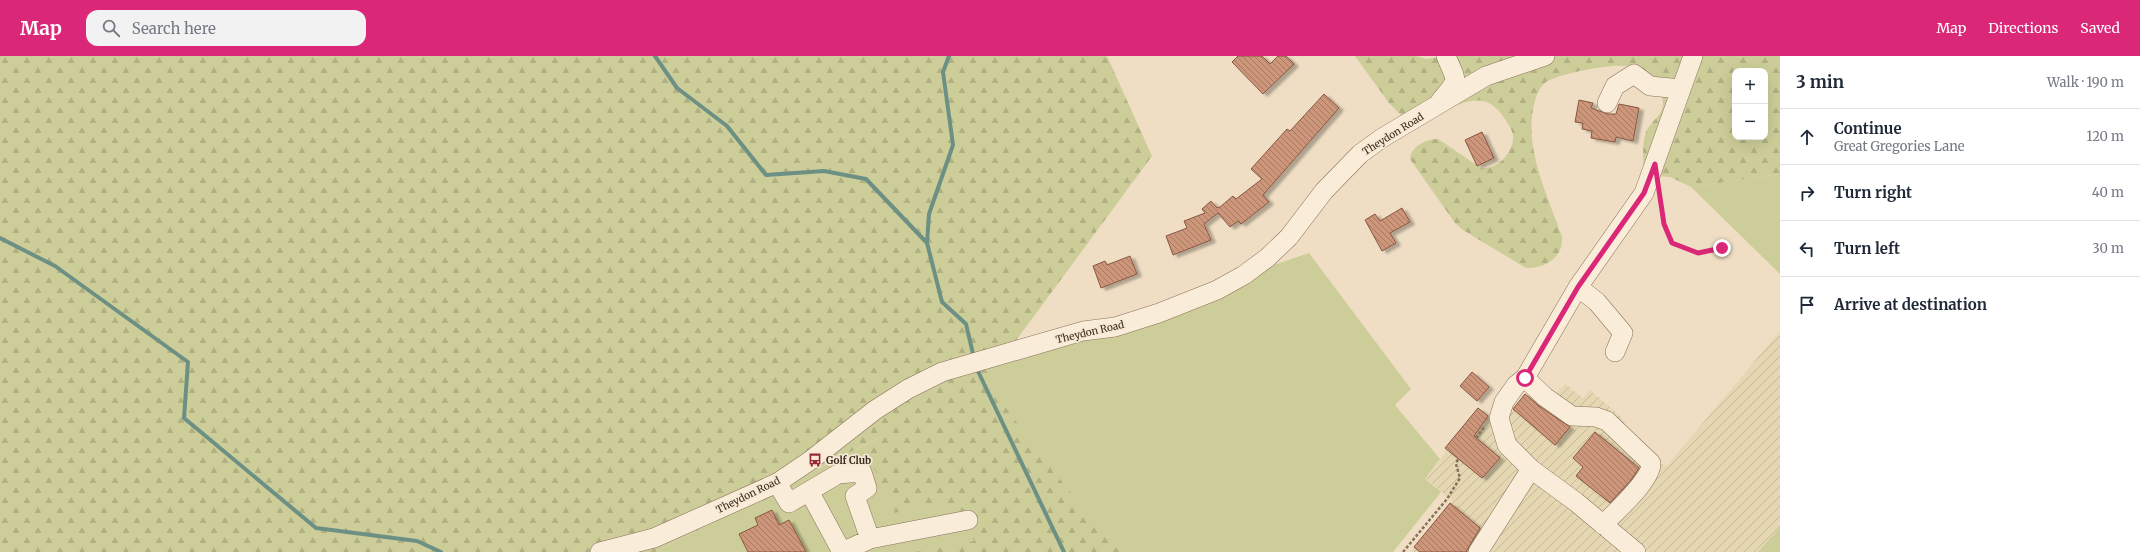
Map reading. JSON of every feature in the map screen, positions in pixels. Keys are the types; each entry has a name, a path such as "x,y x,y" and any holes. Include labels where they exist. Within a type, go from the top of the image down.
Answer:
{"street":[{"name":"Theydon Road","path":"600,552 654,538 777,483 811,460 875,410 908,389 942,372 1083,332 1115,327 1159,313 1217,290 1244,274 1266,258 1289,237 1324,191 1360,154 1382,138 1433,109 1486,76 1545,56"},
{"path":"1636,552 1531,469 1507,445 1499,418 1504,402 1516,385 1525,378 1578,287 1644,193 1693,56"},
{"path":"1433,109 1453,87 1455,79 1445,57"},
{"path":"1607,103 1615,86 1634,74 1650,86 1681,89"},
{"path":"1578,287 1597,302 1623,333 1615,352"},
{"path":"1525,378 1545,397 1572,416 1596,417 1607,421 1651,464 1645,479 1603,525"},
{"path":"1478,552 1531,469"},
{"path":"777,483 789,503 838,474 862,472 867,488 855,496 870,539"},
{"path":"809,491 842,552 870,539 968,520"}],"path":[{"path":"1659,194 1664,224 1672,243 1698,253 1722,248"},
{"path":"1403,552 1447,499 1460,478 1456,464 1458,459"}],"shaded area":[{"path":"1780,331 1780,527 1758,552 1410,552 1452,501 1426,479 1446,452 1445,448 1478,408 1491,418 1504,402 1513,408 1528,391 1546,405 1565,384 1583,398 1590,390 1620,416 1635,440 1666,467"}],"green space":[{"path":"0,56 1107,56 1152,156 984,384 987,383 1082,508 1131,552 915,552 974,541 962,511 931,503 895,513 864,446 886,434 655,552 0,552"},
{"path":"1355,56 1416,56 1426,59 1446,56 1780,56 1780,174 1691,187 1670,177 1643,175 1643,146 1645,135 1647,130 1659,115 1663,107 1663,103 1662,98 1657,91 1632,69 1622,66 1600,67 1563,76 1546,82 1537,95 1532,115 1532,133 1538,168 1562,237 1562,244 1560,250 1552,260 1546,264 1533,268 1526,268 1463,230 1455,223 1410,159 1413,150 1420,144 1429,140 1438,139 1481,168 1487,168 1499,163 1508,153 1513,141 1512,131 1501,113 1487,102 1470,101 1453,107 1423,124 1407,121 1389,103"},
{"path":"1780,174 1780,274 1691,187"},
{"path":"1309,253 1411,389 1395,405 1440,459 1425,479 1441,492 1393,552 655,552 987,383 976,367"},
{"path":"1780,527 1780,552 1758,552"}],"building":[{"path":"1238,56 1262,56 1270,64 1278,56 1286,56 1294,64 1263,94 1232,62"},
{"path":"1324,94 1339,108 1263,195 1269,202 1241,224 1238,221 1230,227 1218,213 1204,224 1211,240 1173,255 1166,236 1187,228 1184,221 1205,213 1202,209 1211,201 1217,208 1220,207 1233,196 1236,199 1262,179 1251,169 1287,129 1290,131"},
{"path":"1579,100 1593,103 1591,108 1608,114 1616,114 1619,104 1639,108 1633,141 1616,137 1615,142 1591,138 1592,131 1582,129 1583,123 1575,122"},
{"path":"1482,132 1494,158 1477,166 1465,140"},
{"path":"1402,208 1410,222 1390,233 1396,243 1382,251 1365,220 1375,214 1380,221"},
{"path":"1130,256 1137,274 1101,288 1093,266 1105,261 1107,265"},
{"path":"1472,372 1489,387 1477,401 1460,386"},
{"path":"1525,394 1539,406 1570,427 1555,445 1513,409"},
{"path":"1478,408 1488,416 1474,436 1500,458 1482,478 1445,448"},
{"path":"1595,432 1639,468 1631,480 1610,503 1576,476 1583,467 1573,458"},
{"path":"1450,503 1480,528 1466,552 1420,552 1414,547"},
{"path":"772,510 779,525 789,520 806,552 748,552 739,534 758,525 755,518"}],"waterway":[{"path":"655,56 677,88 727,126 766,175 824,171 866,179 927,243"},
{"path":"949,56 943,72 953,145 929,214 927,243 942,302 966,324 974,358"},
{"path":"0,238 55,266 188,362 184,418 316,528 417,541 441,552"},
{"path":"976,367 1064,552"}],"place":[{"name":"Golf Club","path":"815,460"}],"route":[{"path":"1525,378 1578,287 1644,193 1655,164 1664,224 1672,243 1698,253 1722,248"}]}
